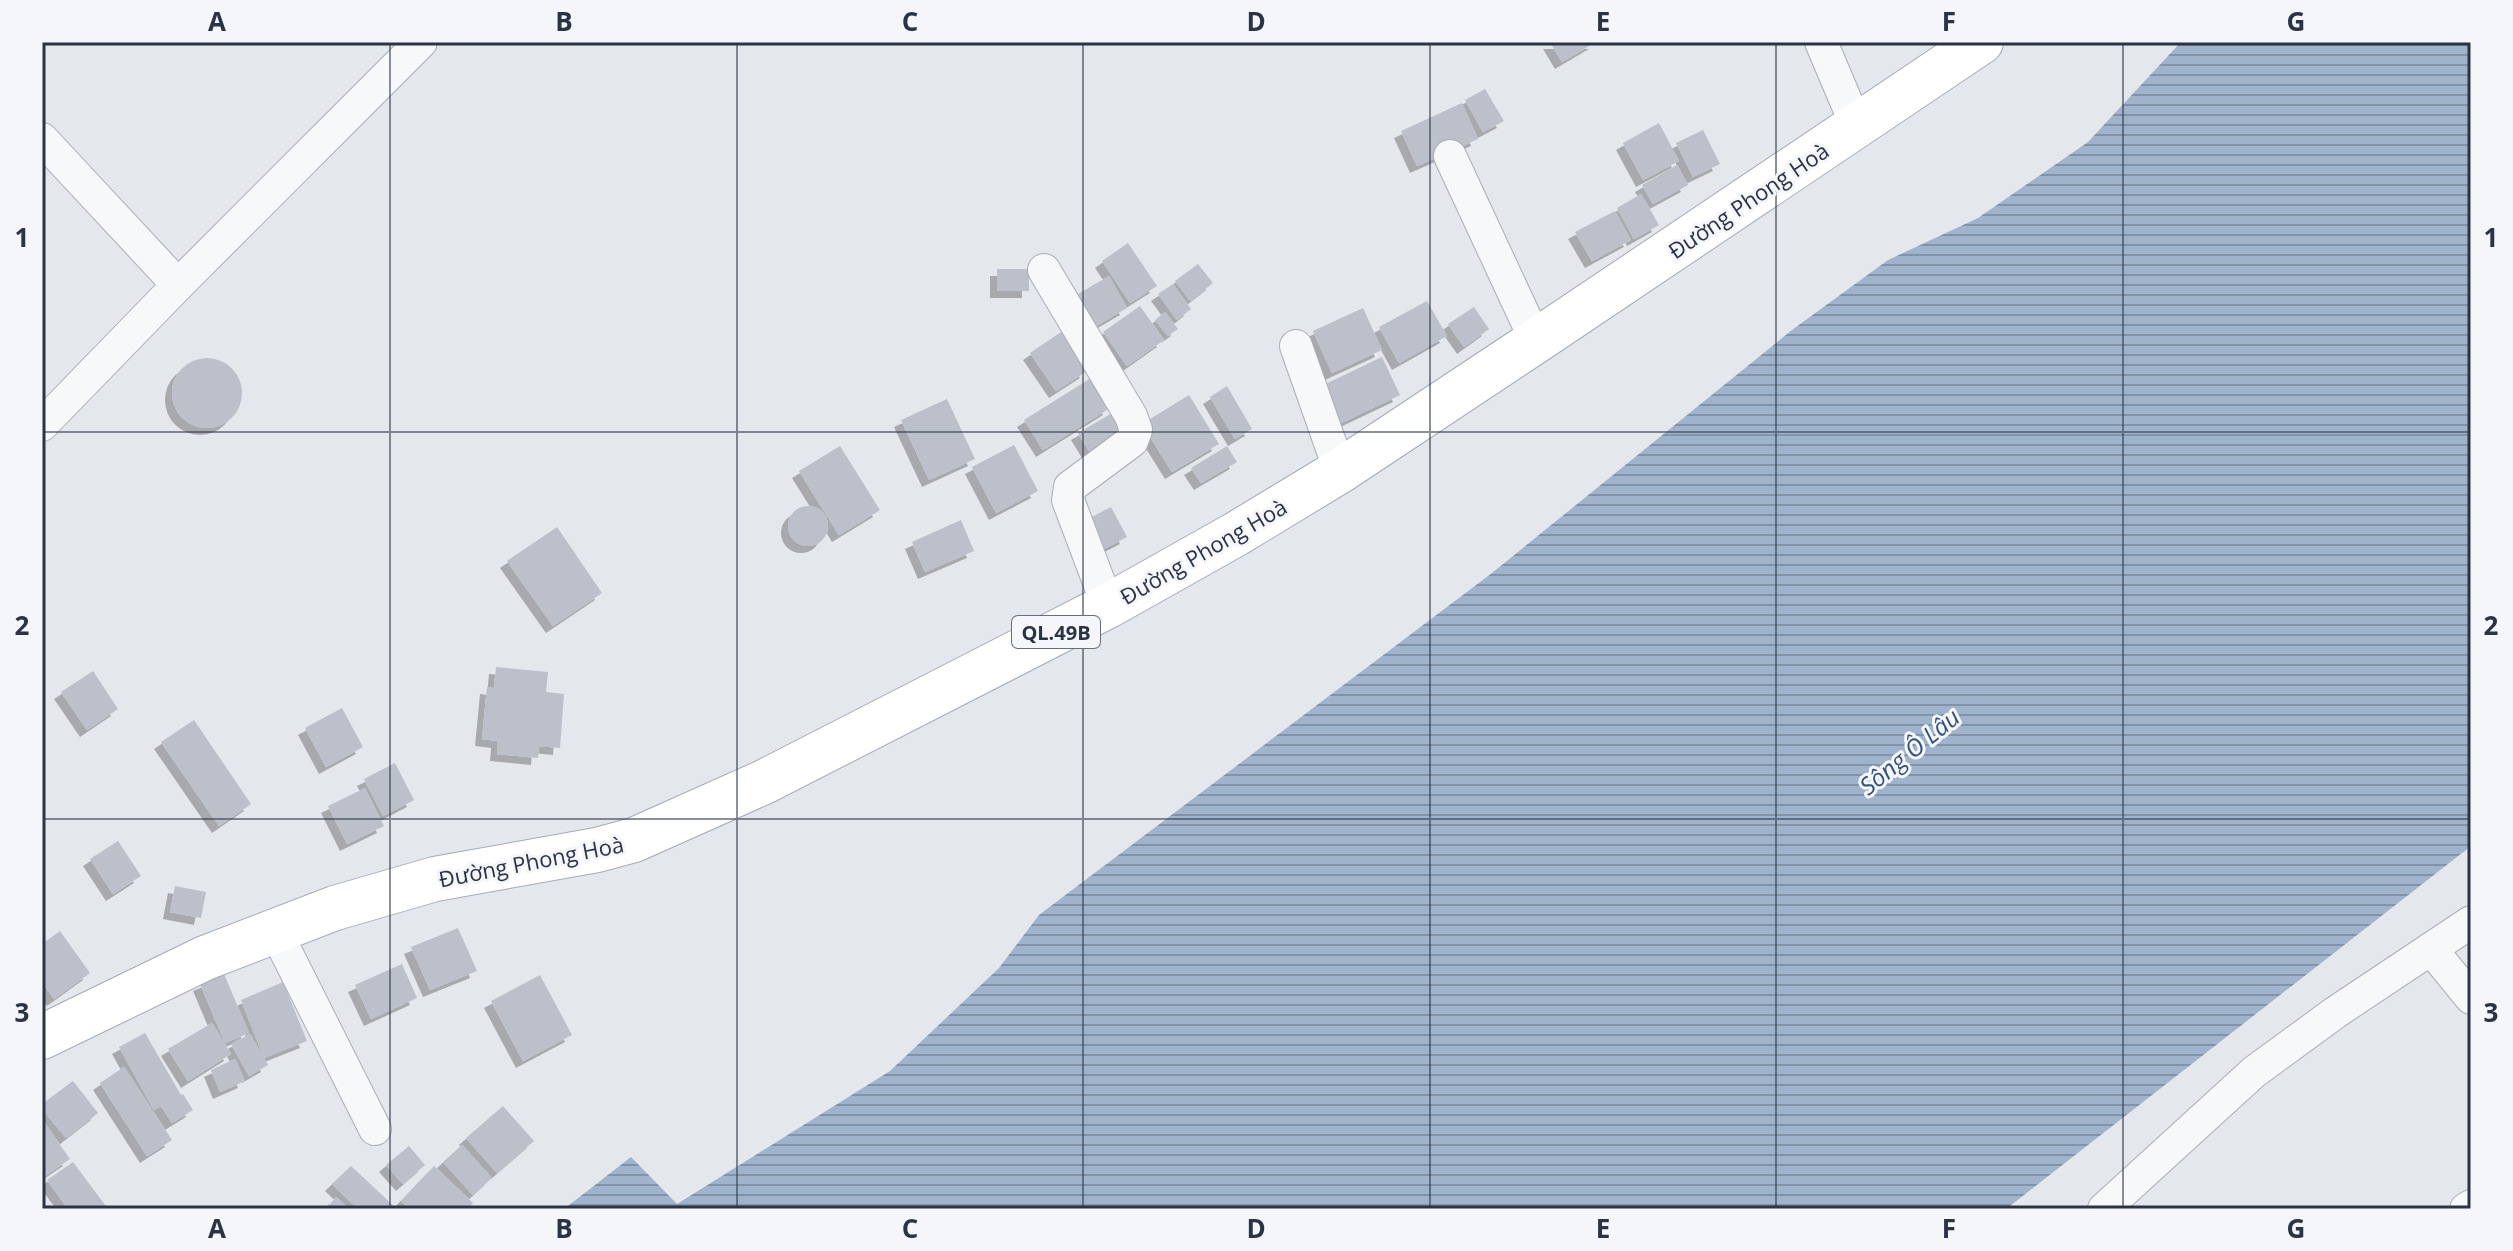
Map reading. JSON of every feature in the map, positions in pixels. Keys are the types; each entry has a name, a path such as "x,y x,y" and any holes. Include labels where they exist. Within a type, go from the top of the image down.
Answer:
{"main road":[{"name":"Đường Phong Hoà","path":"42,1037 205,958 335,908 435,879 597,850 634,840 764,782 1108,606 1340,471 1981,42"}],"street":[{"path":"42,425 421,42"},
{"path":"1821,42 1857,127"},
{"path":"42,139 178,285"},
{"path":"1450,156 1536,341"},
{"path":"1044,270 1131,416 1136,430 1132,441 1070,487 1068,500 1108,606"},
{"path":"1296,346 1340,471"},
{"path":"2104,1209 2254,1072 2336,1012 2471,922"},
{"path":"275,930 375,1129"},
{"path":"2431,949 2471,998"}],"water":[{"name":"Sông Ô Lâu","path":"2181,42 2471,42 2471,846 2006,1209 564,1209 631,1157 677,1204 890,1071 999,968 1039,915 1492,573 1792,330 1888,260 1978,218 2088,142"}],"building":[{"path":"1550,42 1596,42 1562,62"},
{"path":"1485,89 1504,121 1483,132 1465,100"},
{"path":"1462,103 1478,139 1417,166 1401,131"},
{"path":"1659,123 1679,161 1643,180 1623,143"},
{"path":"1703,130 1720,164 1693,177 1676,143"},
{"path":"1677,165 1688,185 1653,204 1642,185"},
{"path":"1641,194 1659,225 1634,239 1617,208"},
{"path":"1615,211 1631,240 1592,261 1575,232"},
{"path":"1128,243 1157,286 1130,303 1102,261"},
{"path":"1198,264 1213,283 1190,301 1175,281"},
{"path":"997,269 1029,269 1029,291 997,291"},
{"path":"1109,276 1127,308 1096,326 1078,294"},
{"path":"1173,284 1191,309 1177,320 1158,294"},
{"path":"1427,301 1447,336 1399,363 1379,327"},
{"path":"1140,306 1164,340 1127,366 1103,332"},
{"path":"1474,307 1489,329 1464,347 1448,324"},
{"path":"1363,308 1382,350 1332,373 1313,331"},
{"path":"1165,312 1178,329 1168,336 1155,320"},
{"path":"1061,332 1087,371 1056,391 1030,353"},
{"path":"1382,357 1400,395 1339,424 1321,386"},
{"path":"207,358 232,368 242,393 232,418 207,428 182,418 172,393 182,368"},
{"path":"1091,378 1110,408 1043,450 1024,420"},
{"path":"1227,386 1252,429 1235,439 1210,397"},
{"path":"1189,395 1219,444 1172,472 1142,424"},
{"path":"947,399 975,459 929,480 901,420"},
{"path":"1114,412 1125,430 1089,451 1078,433"},
{"path":"1014,445 1038,491 996,513 972,467"},
{"path":"840,446 880,510 839,535 799,471"},
{"path":"1227,446 1237,462 1201,483 1191,468"},
{"path":"808,506 822,512 828,526 822,540 808,546 794,540 788,526 794,512"},
{"path":"1111,507 1127,537 1098,552 1082,522"},
{"path":"961,520 974,551 925,572 912,542"},
{"path":"557,527 602,593 553,626 507,561"},
{"path":"496,667 548,672 546,692 564,694 560,748 539,746 538,758 497,754 498,741 482,739 487,687 494,688"},
{"path":"93,671 118,709 87,730 61,692"},
{"path":"342,708 363,747 326,767 305,728"},
{"path":"194,720 251,804 219,826 161,742"},
{"path":"395,763 414,800 383,816 364,779"},
{"path":"365,788 384,826 347,844 328,806"},
{"path":"118,841 141,876 113,894 90,859"},
{"path":"175,886 206,892 201,918 170,912"},
{"path":"458,928 477,971 430,990 411,947"},
{"path":"60,931 90,973 54,999 42,982 42,944"},
{"path":"402,964 417,998 371,1019 355,985"},
{"path":"224,974 249,1033 225,1043 200,984"},
{"path":"540,975 572,1035 523,1061 491,1001"},
{"path":"283,982 307,1041 264,1058 241,1000"},
{"path":"212,1023 231,1054 188,1081 168,1049"},
{"path":"145,1033 193,1110 172,1123 161,1106 154,1110 119,1047"},
{"path":"250,1034 268,1065 249,1076 231,1044"},
{"path":"235,1059 245,1081 220,1092 211,1070"},
{"path":"124,1067 172,1140 147,1156 100,1083"},
{"path":"73,1081 98,1113 66,1138 42,1109 42,1104"},
{"path":"503,1106 534,1141 497,1173 466,1138"},
{"path":"42,1119 70,1159 45,1176 42,1171"},
{"path":"462,1145 492,1178 473,1195 443,1162"},
{"path":"409,1146 425,1165 403,1184 386,1165"},
{"path":"73,1162 108,1209 68,1209 47,1180"},
{"path":"351,1166 397,1209 358,1209 332,1184"},
{"path":"434,1166 473,1203 467,1209 410,1209 401,1201"},
{"path":"336,1197 349,1209 326,1209"}]}
